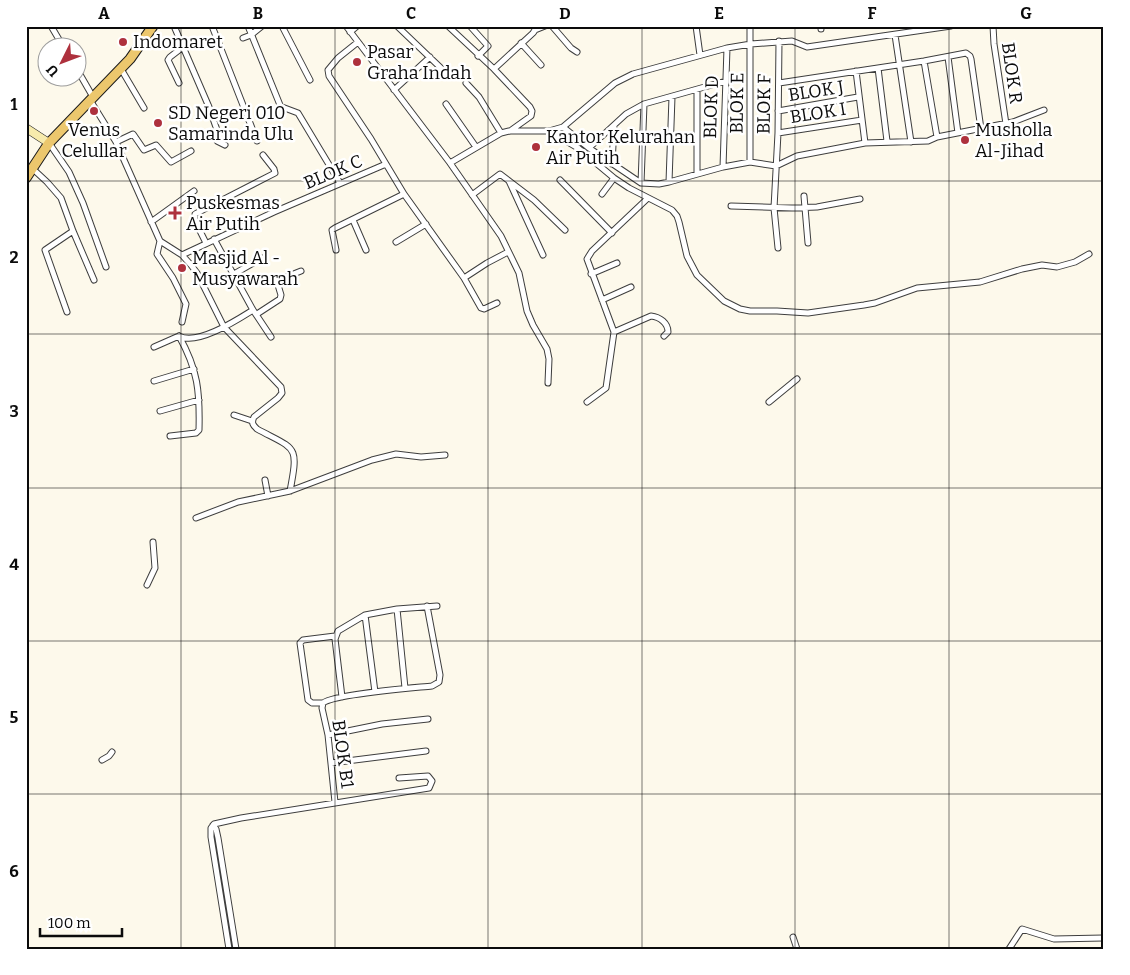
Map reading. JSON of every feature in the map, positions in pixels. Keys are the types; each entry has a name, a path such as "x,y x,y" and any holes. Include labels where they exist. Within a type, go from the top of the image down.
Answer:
{"main road":[{"path":"26,178 50,143 130,59 153,26"},
{"path":"26,128 50,143"}],"street":[{"path":"51,26 58,38"},
{"path":"174,26 218,130 218,141 225,145"},
{"path":"212,26 257,141"},
{"path":"248,26 281,106 298,113 340,183"},
{"path":"243,38 251,35 262,26"},
{"path":"282,26 310,80"},
{"path":"346,26 450,163 501,236 519,273 530,317 547,349 548,384"},
{"path":"350,32 357,26"},
{"path":"397,26 443,70"},
{"path":"448,26 494,69 530,107 532,111 531,116 510,131"},
{"path":"470,26 488,46 478,56"},
{"path":"494,69 534,28 545,26"},
{"path":"552,26 571,48 577,52"},
{"path":"696,26 700,55"},
{"name":"BLOK E","path":"750,26 750,162"},
{"path":"450,163 501,133 510,131 549,131 563,127 615,83 633,74 700,55 751,44 792,41 807,47 951,26"},
{"name":"BLOK R","path":"993,26 1006,124"},
{"path":"895,35 911,142"},
{"path":"358,42 338,58 328,70 328,74 404,194 464,278 482,309 497,303"},
{"name":"BLOK F","path":"778,248 774,208 778,134 779,42"},
{"path":"521,43 541,65"},
{"path":"179,83 168,60 183,48"},
{"name":"BLOK D","path":"723,167 726,48"},
{"path":"779,83 966,53 971,59 980,129"},
{"path":"394,90 430,57"},
{"path":"948,57 958,133"},
{"path":"924,61 936,137"},
{"path":"121,68 144,108"},
{"path":"878,68 888,141"},
{"path":"856,71 865,143"},
{"path":"589,148 626,114 644,104 726,81"},
{"path":"466,83 479,98 501,133"},
{"path":"87,88 116,142 160,241 182,255 197,273 224,327 280,387 282,393 278,398 254,417 252,421"},
{"path":"697,90 697,174"},
{"path":"669,182 672,97"},
{"name":"BLOK J","path":"778,111 858,98"},
{"path":"446,104 476,147"},
{"path":"641,182 644,104"},
{"path":"563,127 589,148 641,182 658,184 686,179 723,167 750,162 776,166 797,156 865,143 928,141 936,137 1006,124 1044,110"},
{"name":"BLOK I","path":"778,134 862,120"},
{"path":"612,164 614,126"},
{"path":"549,131 578,148 614,178 648,198 668,207 677,216 690,264 706,285 724,300 740,309 808,313 876,303 917,288 980,282 1042,265 1057,267 1075,262 1089,254"},
{"path":"116,142 132,134 144,150 156,145 171,162 191,150"},
{"path":"50,143 69,172 83,203 106,267"},
{"path":"206,242 195,221 196,214 275,173 263,156"},
{"name":"BLOK C","path":"182,255 206,242 386,164"},
{"path":"32,169 61,198 94,280"},
{"path":"472,195 498,174 502,175 534,200 565,230"},
{"path":"602,194 614,178"},
{"path":"560,180 612,233"},
{"path":"508,181 543,255"},
{"path":"151,222 194,191"},
{"path":"336,250 332,230 404,194"},
{"path":"804,196 808,243"},
{"path":"587,402 606,388 614,332 591,274 588,255 648,198"},
{"path":"731,206 774,208 825,207 860,199"},
{"path":"353,220 366,250"},
{"path":"396,242 426,224"},
{"path":"67,312 45,250 73,231"},
{"path":"214,239 271,337"},
{"path":"160,241 157,254 173,278 186,304 182,322"},
{"path":"464,278 486,263 508,252"},
{"path":"234,274 262,258"},
{"path":"591,274 617,263"},
{"path":"179,336 185,339 205,336 280,299 281,295 278,285 281,280 300,271"},
{"path":"602,300 631,287"},
{"path":"614,332 651,316 666,324 668,332 664,336"},
{"path":"154,347 179,336"},
{"path":"170,436 198,432 198,384 193,363 179,336"},
{"path":"154,381 194,369"},
{"path":"769,402 797,379"},
{"path":"160,411 199,400"},
{"path":"234,415 252,421 252,424 257,429 291,448 295,455 295,465 290,491"},
{"path":"196,518 223,506 290,491 372,460 396,454 421,457 445,455"},
{"path":"265,480 268,496"},
{"path":"147,585 155,568 153,542"},
{"path":"335,636 303,640 300,643 308,700 312,703 323,706 326,700 342,697 432,686 439,682 440,675 427,606"},
{"path":"342,697 335,636 338,631 365,615 397,609 437,606"},
{"path":"397,609 405,688"},
{"path":"365,615 375,692"},
{"name":"BLOK B1","path":"323,706 335,802"},
{"path":"328,735 382,724 428,719"},
{"path":"331,763 426,751"},
{"path":"102,760 112,752"},
{"path":"213,827 219,821 429,788 432,781 428,776 399,778"},
{"path":"213,827 229,949"},
{"path":"213,827 236,949"},
{"path":"1009,949 1022,928 1054,939 1103,939 1104,932"},
{"path":"793,937 797,949"}],"place":[{"name":"Indomaret","path":"123,42"},
{"name":"Pasar Graha Indah","path":"357,62"},
{"name":"Venus Celullar","path":"94,111"},
{"name":"SD Negeri 010 Samarinda Ulu","path":"158,123"},
{"name":"Musholla Al-Jihad","path":"965,140"},
{"name":"Kantor Kelurahan Air Putih","path":"536,147"},
{"name":"Puskesmas Air Putih","path":"175,213"},
{"name":"Masjid Al - Musyawarah","path":"182,268"}]}
